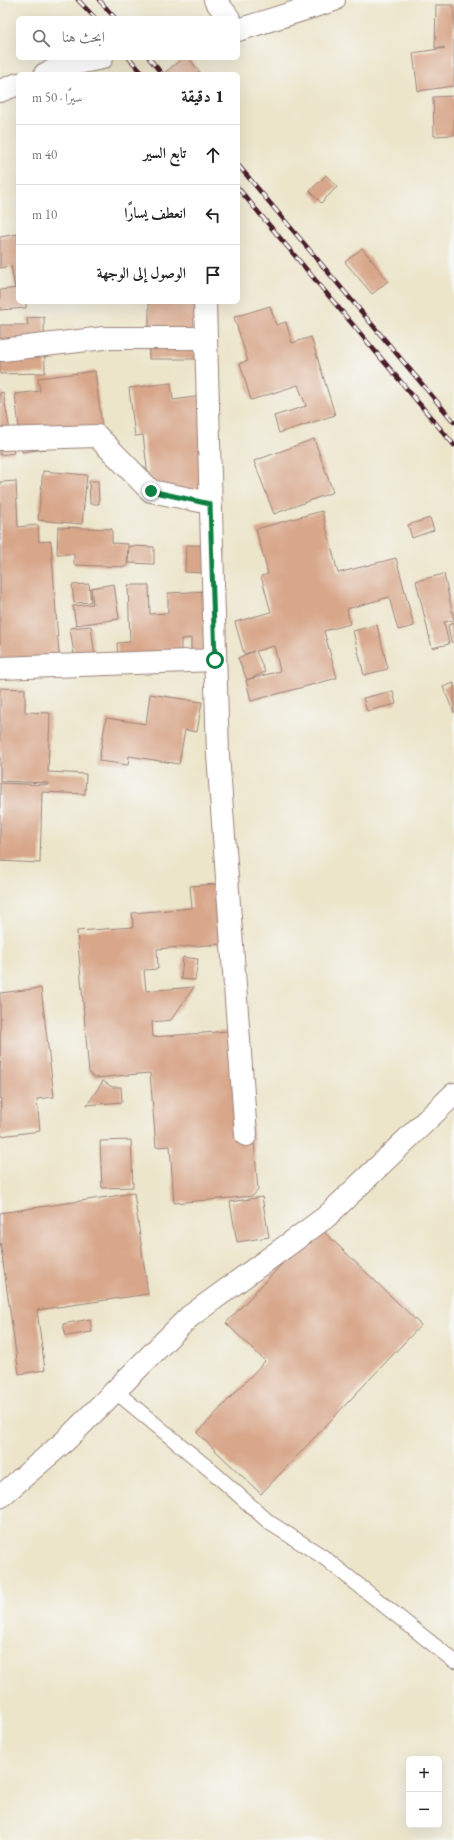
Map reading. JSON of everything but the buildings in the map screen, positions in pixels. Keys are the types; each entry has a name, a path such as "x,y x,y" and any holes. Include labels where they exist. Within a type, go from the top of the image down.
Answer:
{"street":[{"path":"216,0 228,16"},
{"path":"240,29 334,0"},
{"path":"58,72 72,70 97,60"},
{"path":"0,91 16,85"},
{"path":"205,304 218,755 246,1135"},
{"path":"2,350 104,338 206,338"},
{"path":"0,439 97,436 151,491 210,504"},
{"path":"0,668 215,660"},
{"path":"0,1497 65,1441 189,1317 326,1217 454,1094"}],"lane":[{"path":"115,1391 214,1473 270,1523 322,1556 454,1661"}],"railway":[{"path":"78,0 93,16"},
{"path":"99,0 113,16"},
{"path":"131,60 141,72"},
{"path":"151,60 160,72"},
{"path":"240,167 454,422"},
{"path":"240,190 454,445"}],"route":[{"path":"151,491 210,504 215,660"}]}
